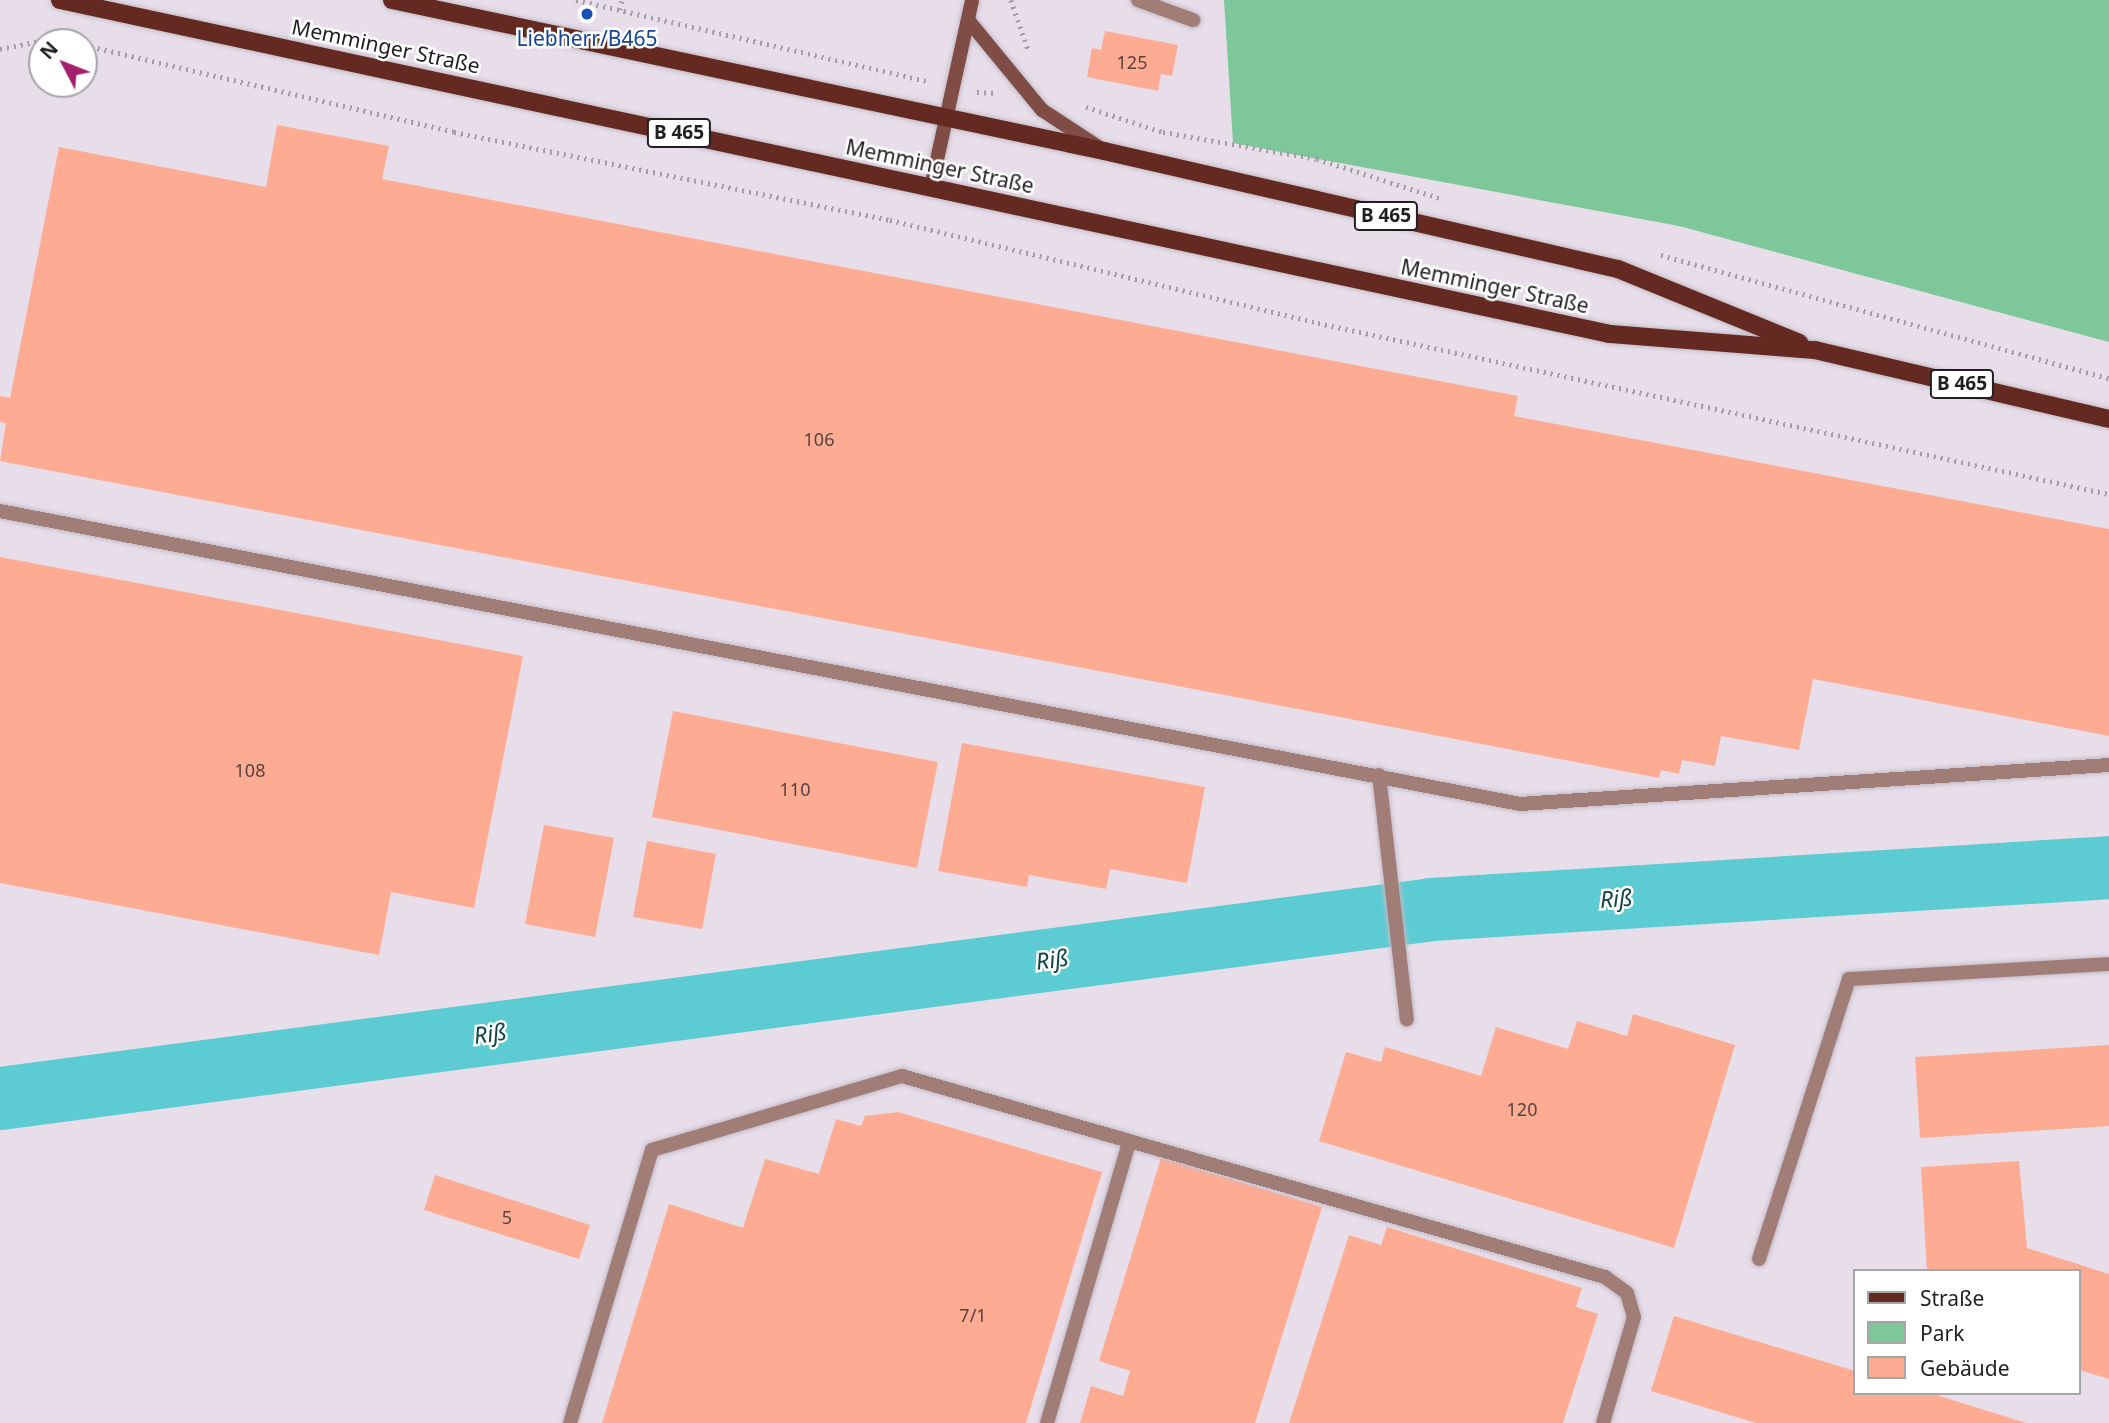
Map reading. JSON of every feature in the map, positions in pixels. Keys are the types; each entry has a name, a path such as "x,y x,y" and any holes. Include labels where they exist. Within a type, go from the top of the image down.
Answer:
{"main road":[{"name":"Memminger Straße","path":"60,0 1610,334 1815,350 2109,419"},
{"name":"Memminger Straße","path":"392,0 1104,151 1618,269 1815,350"}],"street":[{"path":"931,187 972,0"},
{"path":"968,20 1042,110 1104,151"}],"lane":[{"path":"1138,0 1194,20"},
{"path":"0,511 1520,804 2109,765"},
{"path":"1380,775 1407,1019"},
{"path":"1759,1259 1849,979 2109,964"},
{"path":"570,1423 652,1150 738,1127 902,1076 1605,1277 1627,1293 1634,1317 1603,1423"},
{"path":"1047,1423 1129,1143"}],"path":[{"path":"576,0 952,87 991,94 1022,84"},
{"path":"620,10 622,0"},
{"path":"1011,0 1032,61"},
{"path":"0,49 28,43"},
{"path":"98,48 454,132 890,220 1318,323 2109,494"},
{"path":"1081,105 1163,132 1317,159 1444,199"},
{"path":"1653,253 2109,378"}],"green space":[{"path":"1224,0 2109,0 2109,342 1679,226 1233,143"}],"building":[{"path":"1105,31 1178,45 1172,76 1161,74 1158,91 1087,77 1092,48 1101,50"},
{"path":"277,125 389,146 382,179 1518,396 1514,416 2109,529 2109,736 1813,679 1799,750 1721,736 1715,766 1682,760 1679,774 1661,770 1659,778 0,461 6,423 0,422 0,396 10,398 59,147 266,187"},
{"path":"0,557 523,656 474,908 391,892 379,955 0,883"},
{"path":"673,711 938,762 917,868 652,817"},
{"path":"962,743 1205,787 1187,883 1110,869 1106,889 1029,875 1027,887 938,871"},
{"path":"544,825 614,838 595,937 525,924"},
{"path":"647,841 716,854 702,929 633,917"},
{"path":"1633,1014 1735,1045 1674,1248 1319,1141 1346,1052 1381,1062 1385,1047 1481,1076 1496,1027 1568,1049 1577,1021 1627,1036"},
{"path":"2109,1045 2109,1126 1920,1138 1915,1057"},
{"path":"898,1112 1102,1172 1026,1423 602,1423 669,1204 743,1228 765,1159 819,1174 836,1119 861,1126 865,1116"},
{"path":"1161,1158 1322,1207 1255,1423 1080,1423 1091,1386 1123,1396 1130,1371 1099,1361"},
{"path":"2019,1161 2027,1248 2109,1274 2109,1379 2081,1371 2081,1269 1927,1269 1921,1167"},
{"path":"435,1175 590,1225 579,1259 424,1210"},
{"path":"1387,1227 1582,1288 1576,1307 1598,1314 1563,1423 1289,1423 1349,1235 1381,1245"},
{"path":"1674,1316 1854,1371 1854,1395 1936,1395 2026,1423 1756,1423 1651,1391"}],"waterway":[{"name":"Riß","path":"0,1098 1431,909 2109,867"}],"place":[{"name":"Liebherr/B465","path":"587,14"}]}
